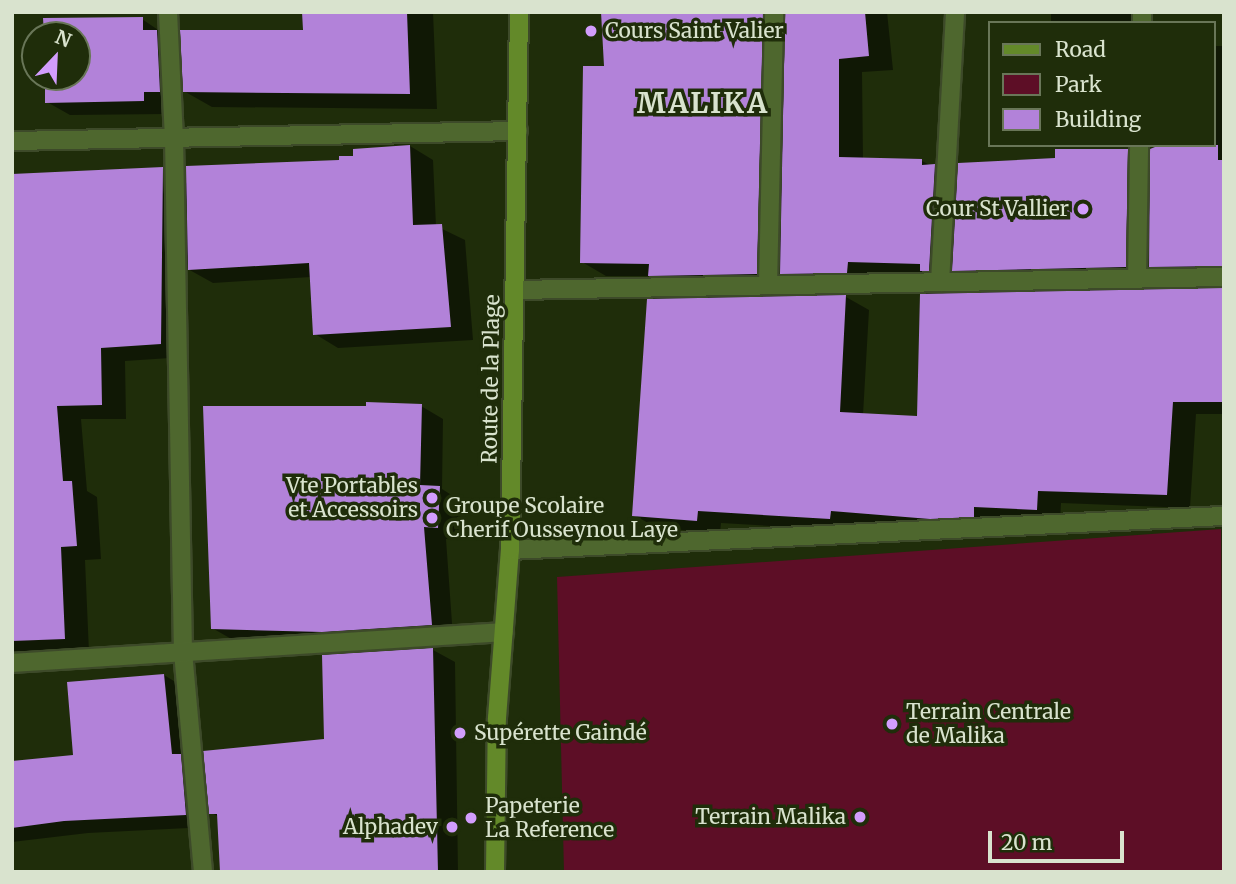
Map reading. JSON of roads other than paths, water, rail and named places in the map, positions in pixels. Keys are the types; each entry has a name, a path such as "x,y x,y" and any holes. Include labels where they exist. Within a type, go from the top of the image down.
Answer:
{"main road":[{"name":"Route de la Plage","path":"495,872 497,718 510,550 519,12"}],"street":[{"path":"168,12 174,138 183,652 203,872"},
{"path":"768,285 774,12"},
{"path":"940,282 954,12"},
{"path":"12,141 518,131"},
{"path":"1137,279 1139,147"},
{"path":"515,290 1224,277"},
{"path":"510,550 1224,516"},
{"path":"12,663 504,632"}],"place":[{"name":"Cours Saint Valier","path":"591,31"},
{"name":"Cour St Vallier","path":"1083,209"},
{"name":"Vte Portables et Accessoirs","path":"432,498"},
{"name":"Groupe Scolaire Cherif Ousseynou Laye","path":"432,518"},
{"name":"Terrain Centrale de Malika","path":"892,724"},
{"name":"Supérette Gaindé","path":"460,733"},
{"name":"Terrain Malika","path":"860,817"},
{"name":"Papeterie La Reference","path":"471,818"},
{"name":"Alphadev","path":"452,827"}],"district":[{"name":"MALIKA","path":"703,103"}]}
